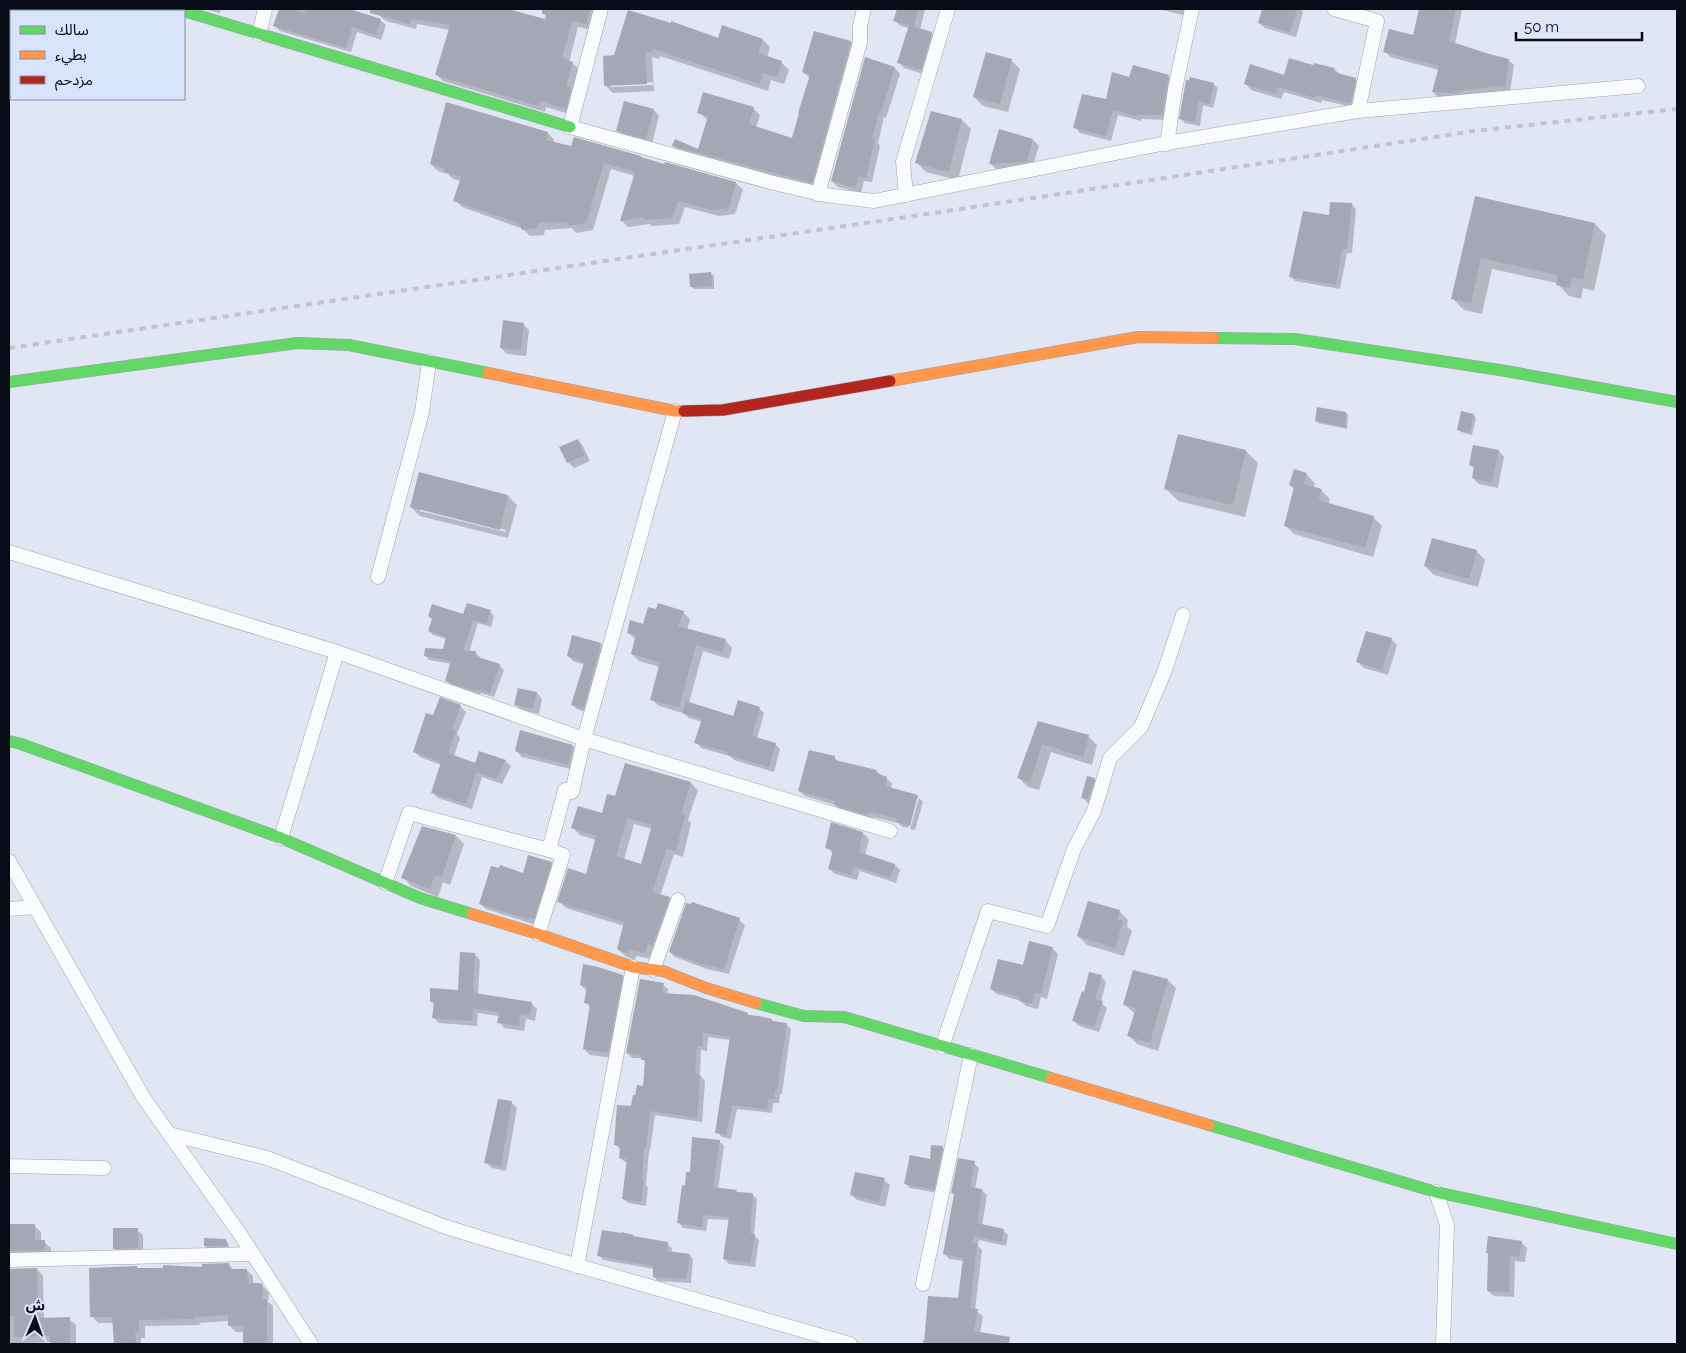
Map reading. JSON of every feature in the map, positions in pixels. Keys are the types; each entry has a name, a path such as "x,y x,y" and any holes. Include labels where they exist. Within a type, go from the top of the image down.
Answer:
{"street":[{"path":"259,34 265,9"},
{"path":"570,127 601,9"},
{"path":"818,194 860,42 860,26 864,9"},
{"path":"906,194 903,162 948,9"},
{"path":"1166,144 1175,89 1192,9"},
{"path":"1334,9 1380,15 1358,111"},
{"path":"185,12 570,127 770,182 818,194 874,201 1166,144 1358,111 1638,86"},
{"path":"9,382 297,343 349,345 674,412 723,410 1138,337 1295,340 1500,370 1677,402"},
{"path":"378,577 422,412 430,362"},
{"path":"549,850 564,790 572,792 584,739 674,412"},
{"path":"9,552 337,652 584,739 890,831"},
{"path":"942,1047 988,911 1047,926 1074,848 1094,811 1110,758 1141,727 1165,670 1183,615"},
{"path":"281,838 337,652"},
{"path":"9,741 281,838 420,898 538,934 633,967 663,971 706,988 804,1016 844,1018 1436,1192 1677,1244"},
{"path":"385,883 409,813 549,850 563,855 538,934"},
{"path":"9,861 143,1097 252,1254 311,1344"},
{"path":"653,970 678,900"},
{"path":"9,909 35,907"},
{"path":"577,1266 633,967"},
{"path":"923,1284 971,1055"},
{"path":"169,1134 267,1158 446,1227 850,1344"},
{"path":"9,1166 104,1168"},
{"path":"1436,1192 1447,1226 1443,1344"},
{"path":"9,1260 252,1254"}],"building":[{"path":"279,9 291,9 305,13 306,9 350,9 381,19 376,35 352,27 346,48 273,26"},
{"path":"370,9 508,9 545,19 546,15 542,14 542,9 590,9 586,24 572,21 562,58 573,62 567,83 567,86 571,87 566,109 540,101 539,106 435,75 450,25 411,19 410,24 370,13"},
{"path":"897,9 918,9 914,26 893,21"},
{"path":"1262,9 1297,9 1290,32 1258,23"},
{"path":"1419,9 1456,9 1449,41 1509,59 1505,87 1498,86 1457,91 1457,93 1432,92 1439,66 1383,52 1389,29 1413,35"},
{"path":"628,10 671,23 671,21 718,38 722,25 763,39 758,53 782,61 777,77 763,73 760,84 653,49 652,53 645,51 647,84 604,86 603,56 614,55"},
{"path":"909,25 932,32 921,70 897,63"},
{"path":"814,31 851,41 812,183 672,146 675,139 698,149 708,116 697,113 703,92 754,107 749,124 792,138 810,75 802,72"},
{"path":"986,52 1012,59 1000,104 973,97"},
{"path":"865,57 895,67 872,138 875,139 866,178 859,176 855,188 831,181"},
{"path":"1289,58 1313,65 1314,63 1335,68 1334,72 1356,78 1351,103 1316,95 1315,98 1278,87 1276,94 1244,84 1250,64 1284,75"},
{"path":"1133,65 1169,75 1162,115 1136,116 1113,110 1106,136 1073,128 1082,94 1106,99 1112,72 1129,77"},
{"path":"1190,77 1214,83 1209,104 1199,101 1195,122 1179,119 1186,80 1189,80"},
{"path":"624,101 654,109 646,139 616,131"},
{"path":"446,102 548,132 546,140 571,146 574,137 664,164 665,162 736,182 729,208 711,210 678,201 672,218 644,220 643,217 620,221 635,172 604,163 586,223 568,226 569,222 539,223 537,228 522,230 518,223 453,201 461,177 444,172 445,169 430,164"},
{"path":"931,111 962,119 949,172 915,163"},
{"path":"999,129 1033,139 1027,162 989,164"},
{"path":"1475,196 1595,223 1583,280 1572,277 1570,288 1556,285 1558,275 1481,258 1471,303 1451,299"},
{"path":"1330,202 1352,203 1347,249 1342,249 1336,285 1289,277 1303,211 1329,215"},
{"path":"711,272 712,286 690,287 689,274"},
{"path":"503,320 524,323 521,350 500,348"},
{"path":"1317,407 1346,412 1345,427 1315,421"},
{"path":"1461,411 1474,414 1470,433 1457,430"},
{"path":"1178,434 1246,450 1233,505 1164,489"},
{"path":"578,439 585,455 567,463 559,447"},
{"path":"1473,445 1499,450 1492,483 1472,478 1474,466 1469,465"},
{"path":"1294,469 1307,473 1304,484 1322,489 1318,500 1374,516 1365,548 1284,526 1294,487 1289,485"},
{"path":"419,472 508,495 500,530 410,507"},
{"path":"1432,538 1477,550 1469,579 1424,566"},
{"path":"467,603 491,610 486,624 473,620 463,650 476,651 475,656 500,664 490,693 476,689 476,691 445,681 451,661 424,656 425,648 443,649 446,637 428,631 432,619 428,616 432,604 463,614"},
{"path":"658,603 684,611 678,626 726,639 722,652 696,645 679,707 650,700 660,662 631,654 636,635 627,633 630,620 643,624 648,607 656,609"},
{"path":"1366,631 1392,638 1382,670 1356,662"},
{"path":"572,635 601,643 583,709 571,705 584,663 567,656"},
{"path":"518,688 537,692 533,709 514,705"},
{"path":"440,697 461,705 452,729 456,731 448,753 475,763 479,751 506,760 496,779 476,772 466,804 431,793 441,762 413,752 426,713 433,715"},
{"path":"738,700 760,707 752,736 776,743 769,767 727,755 728,752 694,743 702,719 682,713 686,701 733,716"},
{"path":"1038,721 1089,735 1083,757 1042,744 1030,782 1017,778"},
{"path":"520,730 573,745 568,765 515,751"},
{"path":"809,750 835,756 835,760 877,770 876,773 887,777 885,786 918,795 910,826 896,822 897,818 868,812 867,815 834,805 835,801 798,791"},
{"path":"625,763 691,782 681,814 685,815 676,851 667,848 652,892 670,897 652,946 648,944 645,953 629,950 629,954 617,949 624,922 557,902 568,868 586,874 596,836 571,828 578,806 602,813 607,794 615,796","holes":["627,818 652,825 641,864 616,856"]},
{"path":"1087,776 1095,778 1088,799 1081,798"},
{"path":"831,822 863,832 859,852 895,864 890,878 854,866 852,875 828,869 833,850 825,848"},
{"path":"422,826 456,835 442,877 435,875 430,889 401,878"},
{"path":"528,855 552,862 534,919 529,917 528,919 479,904 491,866 499,868 500,865 523,873"},
{"path":"1088,901 1120,910 1117,919 1123,921 1115,948 1077,936"},
{"path":"692,902 740,918 724,969 701,964 669,952 686,903 691,904"},
{"path":"1029,941 1053,947 1041,994 1035,992 1032,1004 1019,1001 1020,997 990,989 998,959 1023,965"},
{"path":"460,952 475,953 474,993 532,1002 530,1015 520,1014 519,1026 497,1023 499,1012 473,1008 472,1021 432,1018 434,1002 430,1002 430,988 458,990"},
{"path":"583,964 623,975 608,1053 583,1049 590,1004 584,1003 587,986 580,985"},
{"path":"1133,970 1168,979 1150,1043 1127,1036 1136,1008 1123,1005"},
{"path":"1089,972 1102,975 1095,999 1103,1001 1094,1027 1072,1021 1082,991 1084,992"},
{"path":"640,979 664,983 662,993 694,995 748,1013 748,1015 787,1023 774,1099 768,1099 767,1109 732,1105 726,1135 715,1133 730,1037 703,1033 702,1046 697,1046 695,1074 700,1075 697,1118 650,1111 646,1147 644,1147 642,1180 644,1181 641,1202 622,1199 627,1159 619,1158 620,1146 614,1145 617,1105 631,1106 637,1085 643,1086 645,1060 641,1060 641,1055 626,1053"},
{"path":"498,1099 512,1101 501,1166 484,1163"},
{"path":"692,1137 720,1140 713,1187 737,1190 736,1192 753,1193 750,1233 755,1234 750,1263 723,1259 729,1217 703,1215 702,1227 677,1223 682,1185 685,1186 686,1172 690,1172"},
{"path":"931,1145 943,1146 934,1190 904,1184 910,1155 930,1159"},
{"path":"958,1158 975,1161 970,1187 982,1189 977,1223 1004,1229 1001,1242 974,1236 972,1243 977,1243 970,1308 978,1309 974,1331 1010,1337 1009,1344 924,1344 928,1296 958,1298 963,1258 943,1254 954,1194 951,1193"},
{"path":"855,1172 885,1178 879,1202 850,1195"},
{"path":"9,1224 35,1224 35,1240 45,1240 45,1250 9,1251"},
{"path":"113,1228 138,1228 138,1248 113,1249"},
{"path":"602,1230 668,1242 667,1251 690,1254 686,1279 653,1277 653,1266 597,1256"},
{"path":"1488,1236 1522,1241 1519,1257 1510,1256 1509,1292 1487,1291 1488,1253 1486,1253"},
{"path":"204,1238 226,1239 227,1246 204,1246"},
{"path":"229,1263 230,1269 247,1269 248,1283 261,1283 263,1286 262,1299 267,1299 267,1344 243,1344 243,1326 228,1326 228,1315 194,1317 194,1319 139,1320 139,1332 135,1332 136,1344 114,1344 112,1317 90,1317 89,1268 137,1266 137,1268 163,1268 163,1265 202,1267 202,1264"},
{"path":"37,1268 38,1318 70,1317 70,1344 50,1344 50,1336 14,1337 14,1316 9,1316 9,1269"}],"railway":[{"path":"9,348 934,213 1474,131 1677,109"}],"traffic: fast":[{"path":"185,11 570,127"},
{"path":"1214,338 1295,339 1500,370 1677,402"},
{"path":"9,382 297,343 349,345 488,373"},
{"path":"9,741 281,838 420,898 472,914"},
{"path":"756,1003 804,1016 844,1017 1051,1078"},
{"path":"1209,1125 1436,1192 1677,1244"}],"traffic: slow":[{"path":"890,381 1138,337 1214,338"},
{"path":"488,373 675,411 684,411"},
{"path":"472,914 538,934 633,967 663,971 706,988 756,1003"},
{"path":"1051,1078 1209,1125"}],"traffic: jam":[{"path":"684,411 723,410 890,381"}]}
